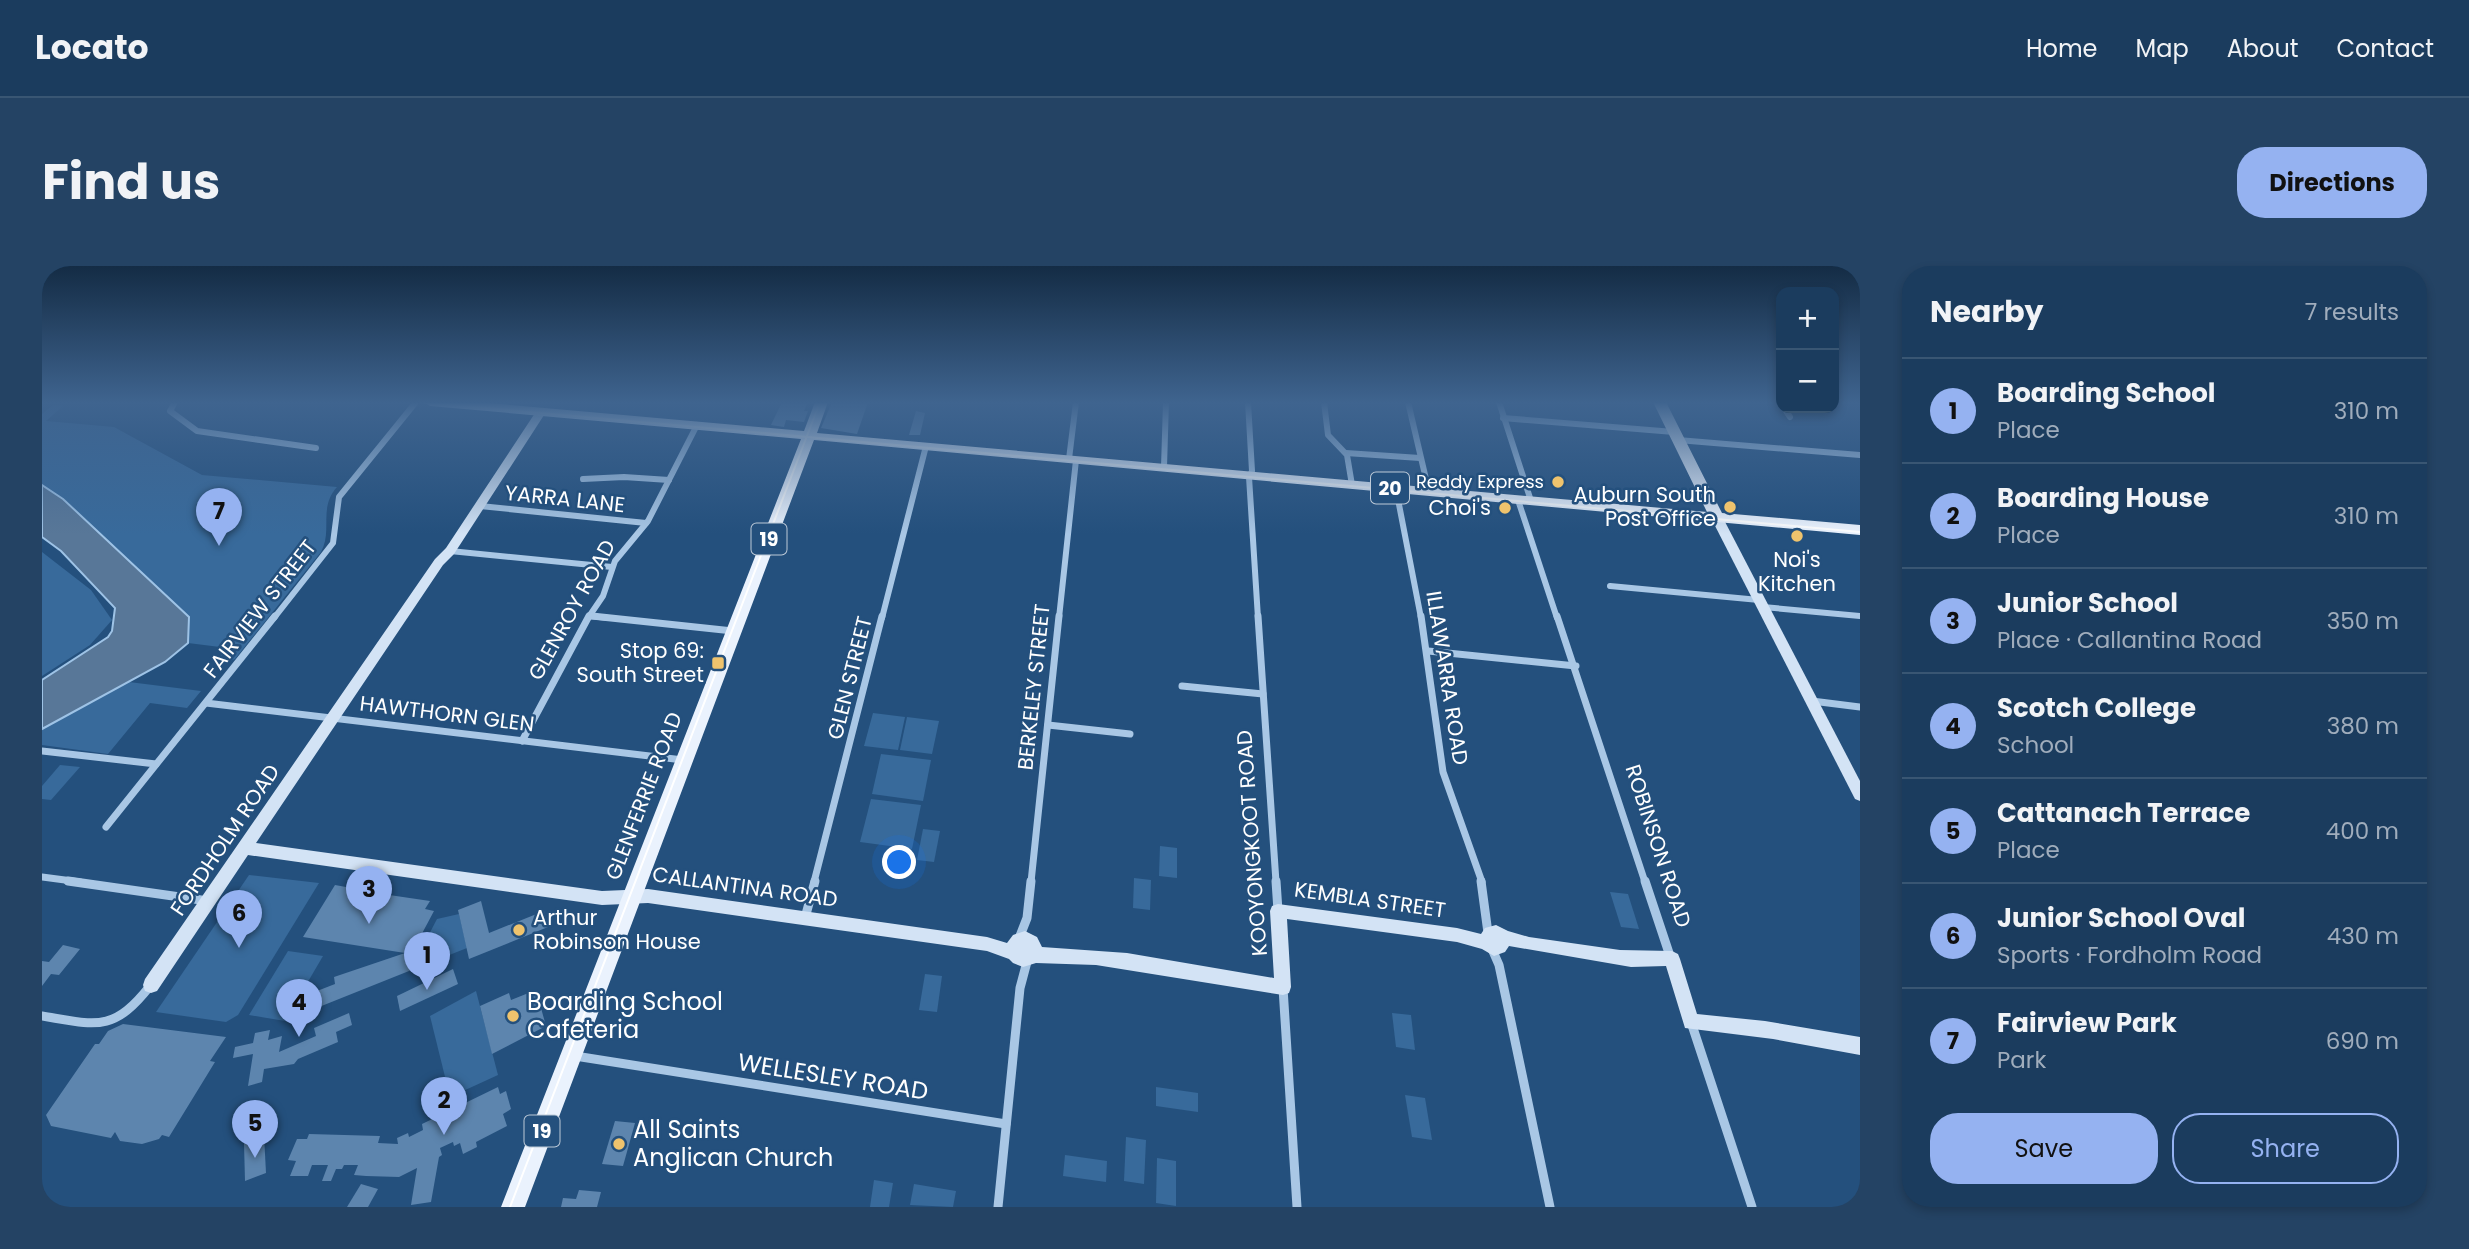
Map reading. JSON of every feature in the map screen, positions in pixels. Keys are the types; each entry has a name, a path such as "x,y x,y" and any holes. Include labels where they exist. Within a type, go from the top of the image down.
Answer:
{"main road":[{"name":"GLENFERRIE ROAD","path":"513,1207 805,446"},
{"name":"20","path":"926,446 1860,530"},
{"path":"1680,446 1717,518"}],"street":[{"path":"301,446 316,448"},
{"name":"FAIRVIEW STREET","path":"106,827 332,546 336,533 334,511 339,497 380,446"},
{"name":"FORDHOLM ROAD","path":"151,985 334,718 354,699 521,446"},
{"name":"GLENROY ROAD","path":"522,741 589,616 606,590 612,567 624,547 646,523 686,446"},
{"name":"GLEN STREET","path":"805,918 926,446"},
{"name":"BERKELEY STREET","path":"998,1207 1048,725 1073,446"},
{"path":"1164,467 1165,446"},
{"name":"KOOYONGKOOT ROAD","path":"1251,446 1252,471 1249,475 1297,1207"},
{"path":"1338,446 1346,453 1352,485"},
{"path":"1417,446 1429,492"},
{"name":"ROBINSON ROAD","path":"1510,446 1576,666 1752,1207"},
{"path":"1772,446 1860,455"},
{"path":"1346,453 1420,458"},
{"path":"583,479 624,477 669,480"},
{"name":"ILLAWARRA ROAD","path":"1396,489 1428,651 1435,728 1443,772 1480,873 1495,940"},
{"name":"YARRA LANE","path":"480,506 646,523"},
{"path":"1717,518 1860,793"},
{"path":"450,551 612,567"},
{"path":"1610,586 1860,616"},
{"path":"589,616 733,631"},
{"path":"1428,651 1576,666"},
{"path":"1182,686 1263,694"},
{"path":"1811,701 1860,706"},
{"name":"HAWTHORN GLEN","path":"206,703 684,760"},
{"path":"1048,725 1130,734"},
{"path":"42,751 156,764"},
{"name":"CALLANTINA ROAD","path":"243,851 602,898 649,896 1283,983"},
{"path":"42,877 209,901"},
{"name":"KEMBLA STREET","path":"1278,911 1673,964"},
{"path":"1495,940 1550,1207"},
{"path":"42,1016 97,1024 108,1023 135,1007 151,985"},
{"path":"1690,1019 1860,1046"},
{"name":"WELLESLEY ROAD","path":"571,1055 1006,1124"}],"shaded area":[{"path":"42,446 149,446 202,475 337,487 328,503 326,536 321,552 235,659 222,665 220,647 188,643 189,617 63,500 42,485"},
{"path":"42,485 63,499 189,617 188,643 165,662 42,729 42,680 108,637 112,631 115,608 61,551 42,537"},
{"path":"42,552 91,590 112,620 90,645 42,676"},
{"path":"129,682 201,691 187,708 150,703 108,754 42,745 42,729"},
{"path":"873,713 905,717 898,750 864,746"},
{"path":"907,717 939,721 932,754 900,750"},
{"path":"881,754 931,760 923,801 872,794"},
{"path":"60,765 80,767 51,800 42,799 42,786"},
{"path":"871,799 921,805 912,849 860,842"},
{"path":"923,829 940,831 934,862 917,860"},
{"path":"1160,846 1177,848 1177,878 1159,876"},
{"path":"249,875 319,883 238,1015 226,1022 156,1012"},
{"path":"1134,878 1151,880 1150,910 1133,908"},
{"path":"1610,892 1628,894 1639,929 1621,927"},
{"path":"459,914 467,948 414,969 412,959 437,919"},
{"path":"288,951 323,956 285,1021 249,1015"},
{"path":"925,974 942,976 937,1012 919,1010"},
{"path":"476,991 498,1075 450,1097 430,1016"},
{"path":"1392,1013 1411,1015 1415,1050 1396,1047"},
{"path":"1156,1087 1198,1093 1198,1112 1156,1106"},
{"path":"1405,1095 1425,1098 1432,1140 1412,1137"},
{"path":"1126,1137 1146,1140 1144,1184 1124,1181"},
{"path":"1065,1155 1107,1161 1106,1182 1063,1176"},
{"path":"1157,1158 1176,1161 1176,1206 1156,1203"},
{"path":"874,1180 893,1183 889,1207 870,1207"},
{"path":"914,1184 956,1191 953,1207 910,1205"}],"building":[{"path":"348,883 371,889 369,892 430,901 425,909 434,911 418,941 409,940 414,969 319,1007 317,991 335,984 334,977 405,953 303,937 335,885 346,887"},
{"name":"Arthur Robinson House","path":"481,901 489,933 544,911 548,927 469,959 458,910"},
{"path":"63,945 80,949 59,975 51,974 42,986 42,961 49,962"},
{"path":"453,969 458,984 400,1011 397,996"},
{"name":"Boarding School Cafeteria","path":"536,990 546,1026 492,1054 480,1006 509,993 511,1000"},
{"path":"349,1013 352,1025 336,1032 338,1042 298,1059 294,1064 264,1069 262,1082 248,1086 253,1054 233,1058 235,1047 253,1043 255,1033 270,1030 268,1040 282,1036 279,1052 316,1036 314,1028"},
{"path":"123,1024 226,1037 210,1061 215,1062 169,1137 162,1135 159,1139 142,1144 120,1141 115,1132 111,1138 51,1126 46,1115 95,1044 99,1044 108,1031"},
{"path":"498,1087 500,1094 506,1091 511,1109 503,1114 507,1126 476,1142 477,1147 463,1154 460,1143 454,1146 453,1142 440,1148 442,1155 439,1157 431,1202 411,1205 417,1168 399,1177 366,1176 354,1175 358,1165 344,1165 342,1169 336,1169 331,1181 322,1181 328,1165 312,1165 308,1176 290,1176 296,1161 288,1160 297,1139 307,1139 309,1134 380,1136 378,1143 398,1144 397,1138 408,1133 409,1137 423,1130 422,1124"},
{"name":"All Saints Anglican Church","path":"615,1121 635,1123 623,1166 602,1164"},
{"path":"264,1135 266,1173 245,1181 244,1143"},
{"path":"361,1184 378,1189 368,1207 347,1207"},
{"path":"579,1190 601,1192 597,1207 561,1207 563,1198 576,1199"}],"tram line":[{"path":"510,1207 803,446"},
{"path":"906,446 1860,532"}],"place":[{"name":"Reddy Express","path":"1558,482"},
{"name":"Auburn South Post Office","path":"1730,507"},
{"name":"Choi's","path":"1505,508"},
{"name":"Noi's Kitchen","path":"1797,536"},
{"name":"Fairview Park","path":"219,546"},
{"name":"Stop 69: South Street","path":"718,663"},
{"name":"Junior School","path":"369,924"},
{"name":"Arthur Robinson House","path":"519,930"},
{"name":"Junior School Oval","path":"239,948"},
{"name":"Boarding School","path":"427,990"},
{"name":"Boarding School Cafeteria","path":"513,1016"},
{"name":"Scotch College","path":"299,1037"},
{"name":"Boarding House","path":"444,1135"},
{"name":"All Saints Anglican Church","path":"619,1144"},
{"name":"Cattanach Terrace","path":"255,1158"}]}
